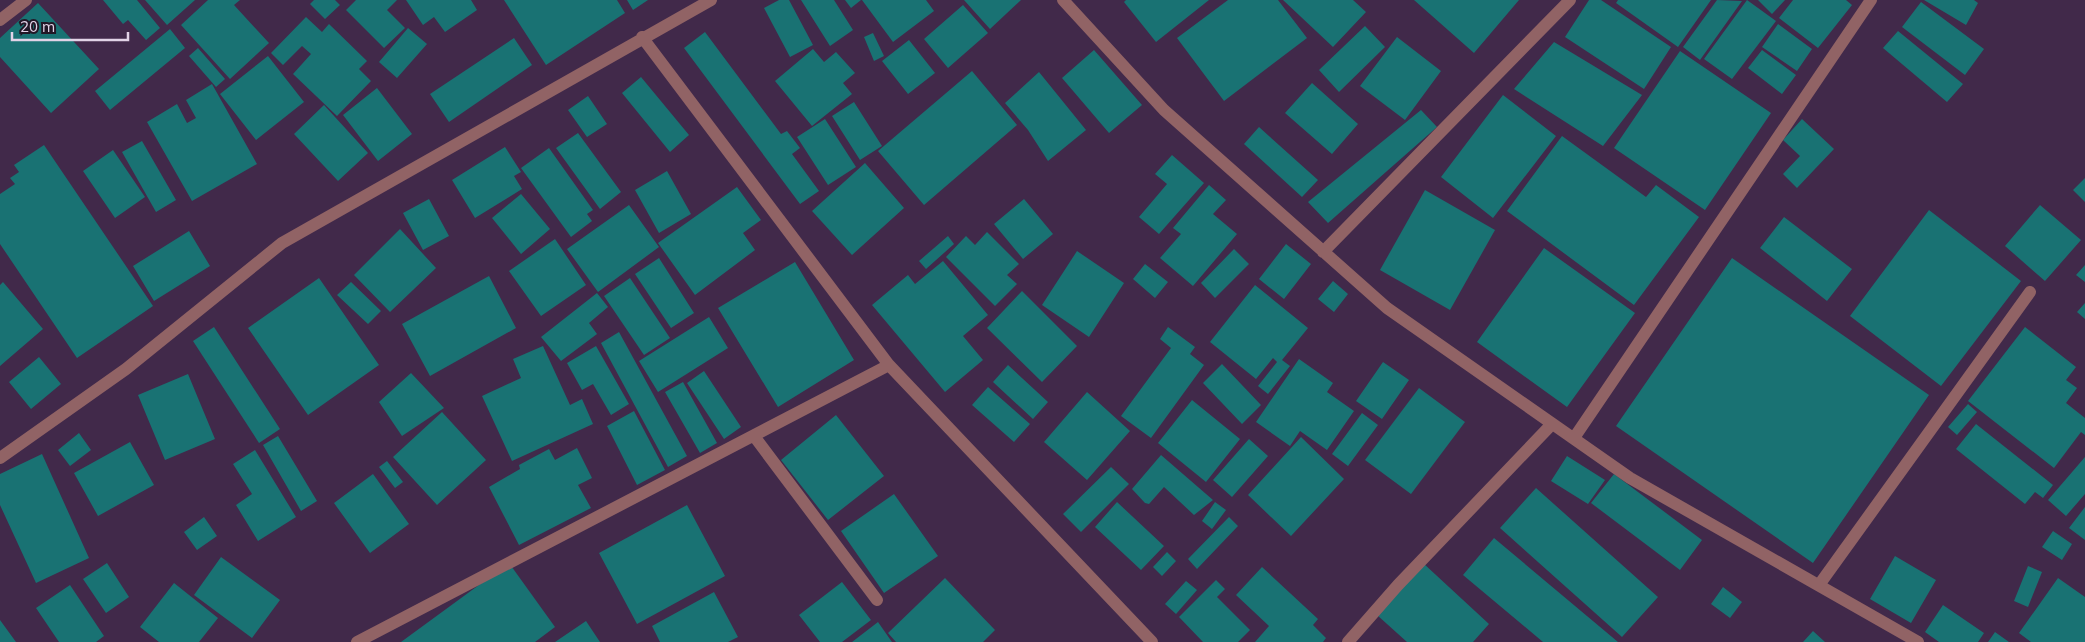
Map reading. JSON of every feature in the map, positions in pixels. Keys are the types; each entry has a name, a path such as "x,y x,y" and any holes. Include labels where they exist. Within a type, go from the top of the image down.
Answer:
{"street":[{"path":"0,20 26,0"},
{"path":"0,458 126,369 282,243 711,0"},
{"path":"1064,0 1164,110 1387,308 1630,478 1918,642"},
{"path":"1323,252 1570,0"},
{"path":"1574,438 1870,0"},
{"path":"642,38 889,365 1152,642"},
{"path":"1819,585 2030,292"},
{"path":"357,642 889,365"},
{"path":"1348,642 1398,585 1552,424"},
{"path":"754,436 877,600"}],"building":[{"path":"103,0 137,0 160,28 146,40 128,20 123,24"},
{"path":"145,0 195,0 167,25"},
{"path":"208,0 240,0 234,5 269,43 230,79 181,25"},
{"path":"314,0 335,0 340,5 325,19 310,4"},
{"path":"356,0 397,0 387,10 405,28 384,48 346,10"},
{"path":"406,0 471,0 477,10 445,32 434,17 423,25"},
{"path":"504,0 617,0 625,13 546,65"},
{"path":"627,0 648,0 633,10"},
{"path":"779,0 789,0 813,45 790,57 764,8"},
{"path":"801,0 834,0 853,30 830,46"},
{"path":"845,0 861,0 851,8"},
{"path":"862,0 926,0 934,11 893,42"},
{"path":"964,0 1021,0 990,29"},
{"path":"1126,0 1209,0 1156,42 1124,2"},
{"path":"1228,0 1278,0 1307,38 1224,101 1177,38"},
{"path":"1283,0 1353,0 1366,12 1333,47"},
{"path":"1414,0 1519,0 1474,53"},
{"path":"1589,0 1601,0 1671,47 1644,89 1565,37"},
{"path":"1618,0 1711,0 1678,47 1616,3"},
{"path":"1717,0 1742,1 1700,60 1683,47"},
{"path":"1747,0 1776,21 1732,79 1704,59"},
{"path":"1758,0 1785,0 1772,14"},
{"path":"1793,0 1846,0 1852,5 1818,48 1779,18"},
{"path":"1924,0 1974,0 1978,3 1966,25"},
{"path":"1921,2 1984,49 1965,75 1902,27"},
{"path":"38,3 99,69 51,113 0,57 0,38"},
{"path":"963,5 988,33 948,68 924,39"},
{"path":"306,17 322,32 329,24 367,61 359,69 371,81 337,116 293,74 311,54 302,46 283,65 271,53"},
{"path":"1778,24 1812,49 1797,71 1762,47"},
{"path":"1365,26 1385,47 1339,92 1319,70"},
{"path":"408,28 427,44 397,78 379,62"},
{"path":"170,29 185,48 110,110 95,91"},
{"path":"1898,31 1963,84 1947,102 1883,48"},
{"path":"705,32 781,134 787,131 800,148 792,154 819,191 800,204 684,48"},
{"path":"873,33 884,56 874,61 864,37"},
{"path":"1397,37 1441,71 1405,120 1360,86"},
{"path":"514,38 532,65 449,122 430,94"},
{"path":"909,40 935,73 908,94 882,61"},
{"path":"1554,42 1642,95 1603,146 1514,89"},
{"path":"198,48 225,79 216,87 189,56"},
{"path":"813,49 824,62 836,52 855,73 843,83 852,94 812,126 775,81"},
{"path":"1094,50 1142,105 1109,133 1062,78"},
{"path":"1762,50 1796,75 1782,94 1748,68"},
{"path":"1680,51 1771,113 1705,210 1614,148"},
{"path":"268,56 304,102 256,140 220,94"},
{"path":"972,71 1017,125 924,205 878,151"},
{"path":"1039,72 1086,130 1048,161 1028,130 1005,103"},
{"path":"641,77 689,135 670,152 622,93"},
{"path":"1312,83 1358,124 1332,154 1285,113"},
{"path":"212,84 257,164 192,201 147,122 177,104 187,123 196,118 186,100"},
{"path":"377,88 412,134 378,161 343,115"},
{"path":"1503,95 1556,136 1493,218 1441,177"},
{"path":"588,96 607,124 587,137 568,110"},
{"path":"854,102 882,146 860,160 832,116"},
{"path":"324,105 368,153 338,181 294,134"},
{"path":"1421,110 1437,127 1328,223 1308,202"},
{"path":"825,119 856,167 828,185 797,137"},
{"path":"1802,119 1834,149 1797,188 1783,174 1800,156 1783,140"},
{"path":"1259,127 1318,180 1302,197 1244,144"},
{"path":"578,133 621,192 600,209 556,148"},
{"path":"1562,136 1646,197 1656,185 1699,217 1634,305 1507,211"},
{"path":"142,141 176,200 156,212 122,152"},
{"path":"44,145 153,306 77,358 0,244 0,194 15,184 10,178 19,172 14,165"},
{"path":"505,147 521,172 514,176 522,189 475,218 452,180"},
{"path":"549,148 593,210 587,214 592,221 571,237 521,168"},
{"path":"113,150 145,197 115,218 83,171"},
{"path":"1172,155 1204,183 1159,234 1139,217 1167,184 1155,174"},
{"path":"865,163 904,208 852,255 812,211"},
{"path":"667,171 691,214 659,233 635,190"},
{"path":"2085,178 2085,202 2073,190"},
{"path":"1209,185 1226,200 1213,214 1237,234 1193,286 1160,258 1181,234 1173,228"},
{"path":"737,187 761,220 743,233 755,250 695,295 658,243"},
{"path":"1425,190 1495,230 1450,310 1380,270"},
{"path":"521,194 550,229 521,254 492,218"},
{"path":"429,199 449,236 423,250 403,213"},
{"path":"1024,199 1053,234 1023,259 994,224"},
{"path":"629,205 659,247 598,292 567,249"},
{"path":"2040,205 2081,240 2045,281 2005,246"},
{"path":"1929,210 2021,281 1941,386 1850,316"},
{"path":"1784,217 1852,269 1827,301 1760,248"},
{"path":"400,229 436,268 390,312 354,275"},
{"path":"189,231 210,266 154,301 133,266"},
{"path":"987,232 1019,264 1007,275 1017,284 995,306 946,257 966,236 975,245"},
{"path":"948,236 954,244 926,269 919,261"},
{"path":"555,239 586,285 541,316 509,271"},
{"path":"1286,244 1311,264 1284,299 1259,279"},
{"path":"1544,248 1635,313 1567,407 1477,342"},
{"path":"1234,249 1249,264 1215,298 1201,283"},
{"path":"1077,251 1124,283 1089,337 1042,305"},
{"path":"659,258 694,313 671,328 635,274"},
{"path":"1732,258 1929,395 1813,563 1616,426"},
{"path":"943,261 988,315 963,336 983,360 945,392 872,305 908,275 915,284"},
{"path":"795,262 854,360 778,407 718,308"},
{"path":"1145,264 1168,282 1155,298 1133,279"},
{"path":"2085,265 2085,282 2076,275"},
{"path":"489,276 516,328 430,376 402,324"},
{"path":"319,278 379,365 308,415 248,328"},
{"path":"630,278 670,338 644,355 604,296"},
{"path":"1333,281 1348,294 1334,312 1318,299"},
{"path":"3,282 43,329 0,366 0,285"},
{"path":"351,282 381,311 368,324 337,295"},
{"path":"1255,285 1308,328 1282,360 1290,366 1268,394 1258,386 1277,362 1273,358 1256,379 1210,342"},
{"path":"1022,291 1077,346 1042,382 987,328"},
{"path":"597,293 608,307 589,323 597,334 561,361 541,337"},
{"path":"2085,303 2085,319 2077,312"},
{"path":"709,317 728,348 658,392 639,361"},
{"path":"214,327 280,429 259,443 193,341"},
{"path":"1168,327 1195,347 1190,354 1204,365 1151,438 1121,416 1171,348 1160,339"},
{"path":"2025,327 2076,367 2066,380 2077,388 2066,403 2085,418 2085,435 2081,432 2054,468 1968,401"},
{"path":"619,332 687,456 668,467 601,343"},
{"path":"543,346 570,405 582,399 593,424 512,461 482,396 521,378 513,359"},
{"path":"596,346 629,404 611,415 593,384 582,390 567,363"},
{"path":"39,357 61,384 31,409 9,382"},
{"path":"1299,359 1333,383 1327,392 1354,411 1327,450 1300,431 1290,446 1256,422"},
{"path":"1383,362 1409,380 1382,419 1356,401"},
{"path":"1222,364 1261,405 1242,424 1203,383"},
{"path":"1008,365 1048,402 1033,419 993,382"},
{"path":"704,371 741,427 724,439 687,383"},
{"path":"411,373 444,408 402,436 379,402"},
{"path":"188,374 215,439 165,460 138,395"},
{"path":"683,382 717,443 700,453 665,392"},
{"path":"988,387 1030,424 1014,442 972,405"},
{"path":"1419,388 1465,422 1411,494 1365,460"},
{"path":"1087,392 1130,431 1087,480 1044,442"},
{"path":"1192,400 1240,439 1206,482 1158,443"},
{"path":"1968,404 1977,412 1957,435 1948,427"},
{"path":"634,411 665,470 637,485 607,426"},
{"path":"442,412 486,460 437,505 393,457"},
{"path":"1362,413 1378,425 1348,466 1332,454"},
{"path":"836,415 884,476 828,520 781,460"},
{"path":"1976,424 2053,485 2043,498 2035,492 2025,504 1956,449"},
{"path":"79,433 91,450 70,466 58,450"},
{"path":"278,436 317,501 301,511 263,445"},
{"path":"1301,437 1344,479 1291,536 1248,495"},
{"path":"1249,439 1268,456 1232,497 1213,480"},
{"path":"130,442 154,485 98,516 74,473"},
{"path":"577,448 592,478 578,485 591,508 519,545 489,487 520,469 519,465 549,449 555,460"},
{"path":"255,450 296,517 258,541 236,505 252,494 233,464"},
{"path":"42,454 89,558 36,583 0,505 0,474"},
{"path":"1161,455 1213,500 1194,515 1164,487 1149,504 1145,503 1132,489"},
{"path":"1567,456 1605,480 1588,504 1551,481"},
{"path":"2085,457 2085,494 2066,516 2048,500"},
{"path":"387,461 403,482 395,488 379,467"},
{"path":"1111,467 1129,484 1081,532 1063,514"},
{"path":"373,474 409,524 370,553 334,503"},
{"path":"1614,474 1702,540 1680,570 1591,503"},
{"path":"1536,488 1658,597 1622,637 1500,528"},
{"path":"894,494 938,556 884,593 841,531"},
{"path":"1117,502 1164,546 1141,570 1095,527"},
{"path":"1215,502 1226,510 1212,529 1202,521"},
{"path":"687,505 725,576 637,624 599,553"},
{"path":"2085,507 2085,540 2069,528"},
{"path":"204,517 217,536 197,550 184,532"},
{"path":"1229,517 1238,526 1197,569 1188,559"},
{"path":"2053,531 2072,544 2062,560 2042,547"},
{"path":"1494,538 1618,642 1543,642 1463,575"},
{"path":"1167,552 1176,561 1162,576 1153,567"},
{"path":"1895,556 1936,580 1911,623 1870,599"},
{"path":"221,557 280,600 252,638 194,595"},
{"path":"107,563 129,597 106,613 83,579"},
{"path":"509,563 555,627 535,642 401,642"},
{"path":"1423,563 1489,624 1473,642 1407,642 1377,615"},
{"path":"2028,566 2042,572 2028,607 2014,601"},
{"path":"1262,567 1318,619 1313,625 1326,638 1323,642 1255,642 1269,626 1236,595"},
{"path":"945,578 995,630 983,642 896,642 888,633"},
{"path":"2058,578 2085,597 2085,642 2031,642 2019,633"},
{"path":"1216,580 1225,589 1217,597 1250,630 1238,642 1203,642 1179,617"},
{"path":"1186,581 1197,590 1176,614 1165,604"},
{"path":"842,582 871,620 842,642 820,642 799,615"},
{"path":"174,583 218,618 199,642 159,642 140,627"},
{"path":"70,585 104,636 96,642 59,642 36,608"},
{"path":"1723,587 1742,602 1730,618 1711,604"},
{"path":"714,592 738,637 728,642 660,642 652,626"},
{"path":"1943,605 1984,633 1978,642 1939,642 1925,632"},
{"path":"0,620 16,642 0,642"},
{"path":"586,621 600,642 555,642"},
{"path":"878,622 892,642 852,642"},
{"path":"1813,631 1825,642 1803,642"},
{"path":"1995,632 2009,642 1988,642"}]}
